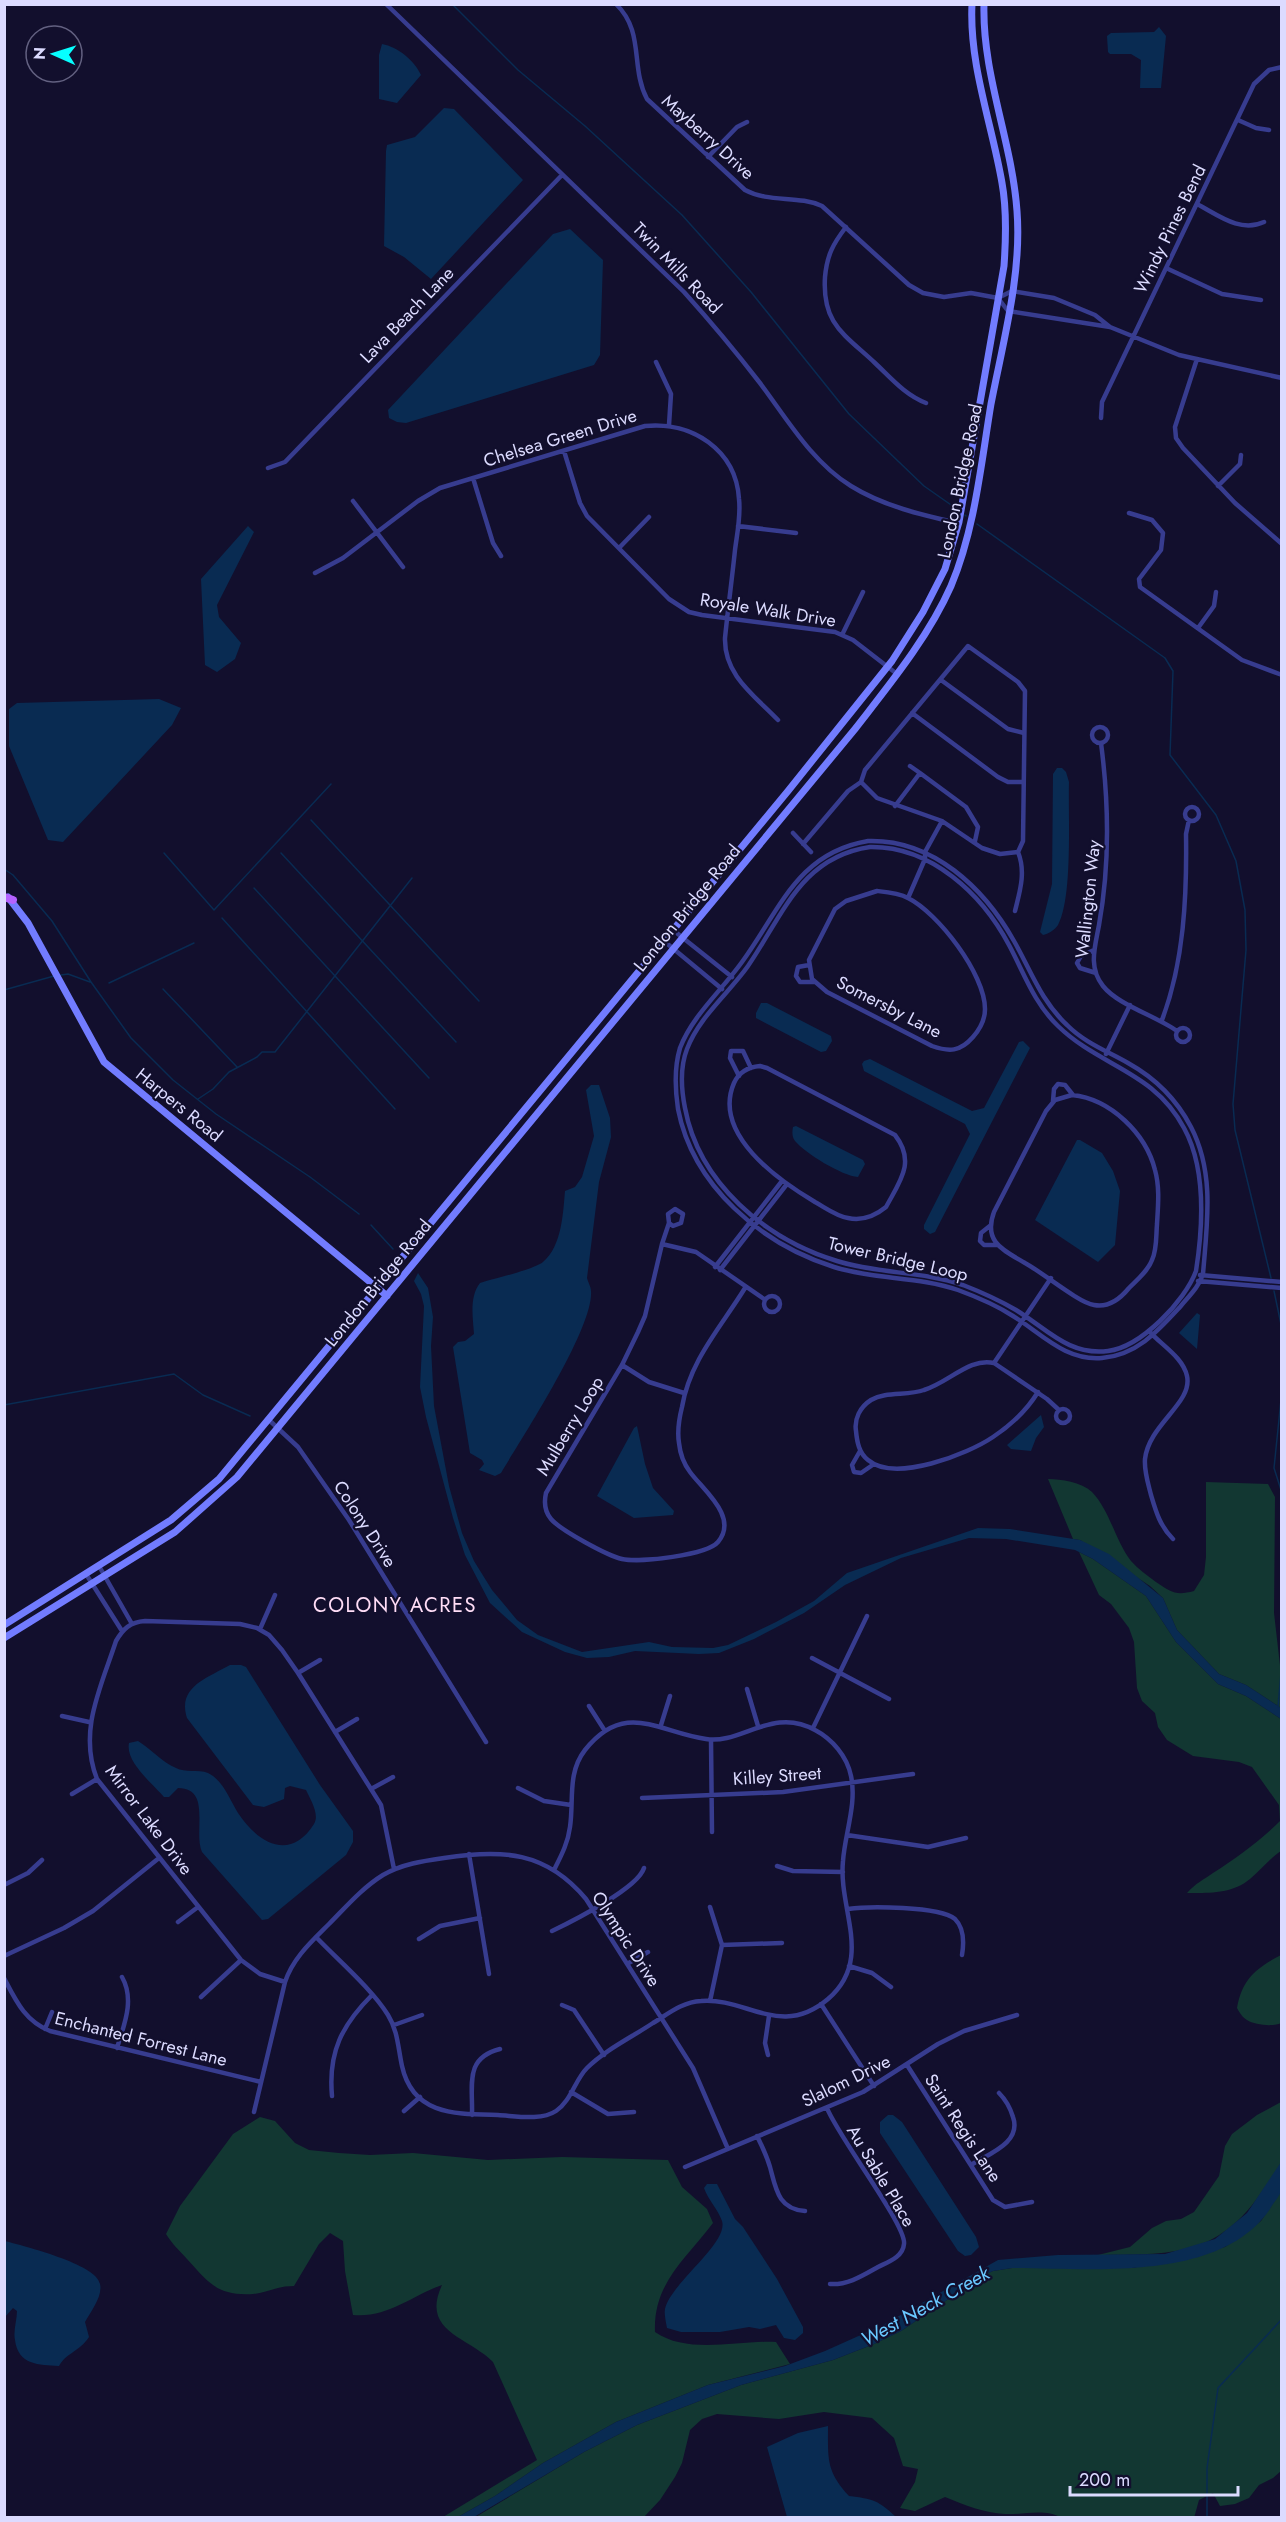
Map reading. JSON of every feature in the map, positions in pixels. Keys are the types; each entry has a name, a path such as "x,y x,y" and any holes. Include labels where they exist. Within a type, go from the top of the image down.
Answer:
{"main road":[{"name":"London Bridge Road","path":"4,1625 153,1533 188,1507 219,1479 888,668 934,592 948,561 958,524 1005,246 1003,184 976,68 972,4"},
{"name":"London Bridge Road","path":"4,1638 167,1538 196,1516 237,1477 855,729 897,674 950,588 963,552 1008,311 1017,238 1016,194 987,57 984,4"},
{"name":"Harpers Road","path":"7,897 104,1062 387,1296"}],"street":[{"name":"Twin Mills Road","path":"386,4 684,292 727,339 807,446 827,468 850,486 878,500 958,524"},
{"name":"Mayberry Drive","path":"616,4 626,14 632,26 641,85 647,99 708,157 751,193 815,203 829,210 918,291 944,297 972,293 998,298"},
{"name":"Windy Pines Bend","path":"1101,418 1102,402 1258,79 1269,70 1281,67"},
{"path":"1238,120 1256,128 1269,130"},
{"path":"708,157 737,127 747,122"},
{"name":"Lava Beach Lane","path":"268,468 285,462 562,175"},
{"path":"1197,204 1242,226 1264,222"},
{"path":"846,227 833,244 828,256 824,291 828,313 842,332 901,387 912,397 926,403"},
{"path":"1166,268 1222,294 1261,300"},
{"path":"1110,327 1095,315 1064,300 1011,291 998,298 1008,311 1110,327 1166,351 1281,378"},
{"path":"1197,359 1176,422 1174,432 1178,443 1218,486 1281,544"},
{"path":"656,362 671,394 669,425"},
{"name":"Chelsea Green Drive","path":"315,573 343,558 432,492 645,426 669,425 686,430 708,441 727,462 738,490 738,526 725,646 729,667 736,678 778,720"},
{"name":"Royale Walk Drive","path":"564,451 583,509 675,604 695,614 817,629 842,635 861,646 897,674"},
{"path":"1218,486 1240,464 1241,455"},
{"path":"473,478 493,543 501,556"},
{"path":"352,501 403,567"},
{"path":"1129,513 1152,520 1163,533 1161,550 1138,582 1140,587 1242,660 1281,675"},
{"path":"619,548 649,517"},
{"path":"738,526 796,532"},
{"path":"842,635 863,592"},
{"path":"1198,628 1214,606 1216,592"},
{"path":"803,844 848,791 861,782 865,770 968,646 1018,682 1024,691 1023,841 1018,852 1022,862 1022,881 1015,911"},
{"path":"941,680 1008,729 1024,733"},
{"path":"912,713 998,777 1008,782 1023,782"},
{"name":"Wallington Way","path":"1101,742 1107,791 1108,847 1104,897 1094,950 1093,961 1096,973 1106,990 1130,1005 1162,1020 1177,1031"},
{"path":"910,766 966,807 978,828 975,841"},
{"path":"895,806 920,773"},
{"path":"861,782 877,798 942,821 991,852 1000,854 1018,852"},
{"path":"1162,1020 1182,934 1186,834 1189,820"},
{"path":"908,898 925,860 926,852 942,821"},
{"path":"793,833 811,852"},
{"name":"Tower Bridge Loop","path":"868,842 897,843 926,852 954,871 989,904 1011,937 1040,993 1058,1017 1086,1041 1135,1067 1163,1089 1183,1113 1196,1138 1204,1163 1208,1194 1201,1281 1153,1336 1122,1354 1091,1358 1060,1349 993,1305 952,1288 915,1280 865,1275 830,1266 786,1246 752,1223 723,1197 700,1167 687,1140 676,1091 677,1060 685,1038 732,976 794,884 819,859 843,847 868,842"},
{"name":"Tower Bridge Loop","path":"880,847 906,851 925,860 958,882 987,912 1009,944 1036,1000 1049,1016 1074,1040 1136,1076 1160,1095 1179,1119 1191,1142 1202,1191 1193,1281 1149,1331 1136,1341 1119,1349 1088,1351 1058,1341 1026,1316 991,1296 949,1281 915,1274 873,1270 828,1259 793,1243 756,1218 725,1190 704,1162 691,1131 684,1101 682,1068 687,1048 698,1028 737,980 803,882 828,861 852,851 880,847"},
{"name":"Somersby Lane","path":"877,891 908,898 936,920 958,945 983,995 986,1007 984,1018 980,1029 966,1046 947,1051 932,1046 827,992 812,979 809,964 835,909 846,901 877,891"},
{"path":"673,930 737,980"},
{"path":"664,940 727,992"},
{"path":"1094,950 1081,956 1077,963 1080,968 1096,973"},
{"path":"809,964 798,967 796,976 801,982 814,982"},
{"path":"1104,1058 1130,1005"},
{"path":"739,1076 730,1059 731,1052 743,1051 751,1068"},
{"path":"751,1068 768,1068 895,1135 905,1151 904,1173 886,1207 868,1218 851,1219 838,1216 784,1182 759,1160 735,1127 730,1101 733,1086 739,1076 751,1068"},
{"path":"1053,1102 1054,1089 1058,1084 1065,1085 1073,1095"},
{"path":"1073,1095 1086,1098 1119,1116 1137,1134 1150,1154 1156,1171 1159,1192 1154,1253 1150,1265 1123,1295 1105,1305 1086,1303 1051,1278 1008,1254 992,1236 991,1226 994,1212 1046,1111 1060,1097 1073,1095"},
{"path":"717,1268 784,1182"},
{"name":"Mulberry Loop","path":"669,1223 645,1316 622,1365 548,1489 545,1499 547,1512 552,1521 608,1555 624,1560 643,1561 706,1550 717,1544 724,1527 723,1516 708,1492 687,1468 681,1452 678,1425 684,1393 699,1356 746,1288"},
{"path":"991,1226 981,1233 979,1238 984,1245 998,1245"},
{"path":"662,1244 696,1252 764,1299"},
{"path":"1195,1274 1281,1282"},
{"path":"994,1363 1051,1278"},
{"path":"1193,1281 1281,1288"},
{"path":"1149,1331 1180,1362 1188,1380 1183,1399 1155,1432 1145,1457 1146,1475 1158,1517 1173,1539"},
{"path":"1038,1392 1012,1422 965,1453 916,1466 889,1467 874,1464 860,1451 856,1422 860,1411 871,1400 885,1395 919,1392 944,1383 969,1365 983,1362 994,1363 1038,1392 1059,1410"},
{"path":"622,1365 649,1382 684,1393"},
{"name":"Colony Drive","path":"269,1420 298,1447 349,1520 486,1742"},
{"path":"860,1451 852,1465 854,1472 861,1473 874,1464"},
{"path":"99,1566 132,1624"},
{"path":"86,1574 122,1631 132,1624 145,1621 240,1624 260,1629 282,1650 381,1805 394,1869"},
{"path":"260,1629 275,1595"},
{"path":"813,1728 867,1617"},
{"name":"Mirror Lake Drive","path":"122,1631 116,1641 89,1722 89,1752 97,1779 242,1960 260,1974 285,1982"},
{"path":"812,1658 889,1699"},
{"path":"298,1673 320,1660"},
{"path":"747,1689 758,1726"},
{"path":"661,1725 670,1696"},
{"path":"589,1706 605,1731"},
{"path":"62,1716 89,1722"},
{"path":"335,1732 357,1719"},
{"path":"316,1937 385,2009 394,2025 404,2075 420,2097 445,2112 539,2117 552,2113 563,2105 581,2074 604,2055 683,2005 710,2001 770,2016 797,2015 821,2004 838,1988 849,1966 852,1937 843,1872 853,1797 852,1782 843,1755 833,1742 813,1728 793,1723 758,1726 711,1740 661,1725 632,1723 605,1731 585,1750 576,1766 572,1782 567,1842 554,1870"},
{"path":"711,1740 712,1832"},
{"name":"Killey Street","path":"642,1798 783,1792 913,1774"},
{"path":"371,1790 393,1777"},
{"path":"72,1794 97,1779"},
{"path":"518,1788 544,1801 571,1805"},
{"path":"847,1835 928,1847 966,1838"},
{"name":"Olympic Drive","path":"254,2112 285,1982 299,1956 316,1937 372,1883 394,1869 415,1862 491,1852 513,1854 539,1863 554,1870 578,1889 593,1909 693,2068 728,2149"},
{"path":"470,1854 489,1974"},
{"path":"4,1956 77,1921 159,1858"},
{"path":"4,1885 28,1873 42,1860"},
{"path":"777,1866 793,1870 843,1872"},
{"path":"552,1931 593,1909 637,1880 644,1868"},
{"path":"848,1910 890,1906 948,1915 959,1925 963,1941 962,1955"},
{"path":"178,1922 198,1907"},
{"path":"710,1907 722,1945 710,2001"},
{"path":"419,1939 440,1926 480,1918"},
{"path":"722,1945 782,1943"},
{"path":"627,1964 648,1952"},
{"path":"201,1997 242,1960"},
{"path":"849,1966 878,1976 891,1987"},
{"path":"117,2048 129,2006 128,1990 122,1977"},
{"name":"Enchanted Forrest Lane","path":"4,1978 23,2012 45,2029 261,2082"},
{"path":"332,2096 333,2062 340,2035 351,2016 372,1995"},
{"path":"821,2004 874,2086"},
{"path":"562,2005 574,2010 604,2055"},
{"path":"45,2029 52,2012"},
{"path":"394,2025 422,2015"},
{"name":"Slalom Drive","path":"685,2168 874,2086 938,2044 964,2031 1017,2015"},
{"path":"768,2055 765,2036 770,2016"},
{"path":"472,2115 475,2065 481,2057 500,2049"},
{"name":"Saint Regis Lane","path":"907,2065 997,2203 1010,2207 1032,2202"},
{"path":"571,2092 608,2114 634,2112"},
{"path":"971,2165 1006,2144 1012,2136 1015,2121 1008,2103 999,2093"},
{"path":"404,2111 420,2097"},
{"name":"Au Sable Place","path":"827,2108 837,2131 892,2214 905,2242 896,2258 850,2282 830,2284"},
{"path":"757,2136 768,2160 780,2199 792,2209 805,2211"}],"green space":[{"path":"1048,1479 1077,1483 1092,1492 1131,1561 1156,1582 1174,1592 1183,1593 1194,1591 1204,1575 1206,1482 1268,1484 1275,1497 1274,1613 1281,1674 1281,1708 1246,1685 1219,1674 1177,1630 1163,1598 1150,1586 1080,1540 1073,1539"},
{"path":"1079,1552 1093,1559 1146,1596 1176,1642 1218,1684 1246,1696 1281,1719 1281,1851 1250,1879 1236,1888 1220,1892 1187,1893 1273,1828 1280,1821 1279,1805 1252,1767 1239,1762 1193,1756 1167,1740 1158,1727 1155,1713 1142,1701 1137,1688 1134,1642 1129,1628 1111,1604 1099,1595"},
{"path":"1281,1955 1281,2023 1269,2025 1250,2022 1237,2008 1242,1989 1257,1970"},
{"path":"1281,2102 1283,2150 1280,2166 1244,2214 1227,2230 1209,2241 1190,2248 1148,2254 1098,2255 1130,2247 1152,2228 1166,2221 1181,2219 1194,2212 1219,2176 1225,2146 1232,2134 1257,2115"},
{"path":"260,2117 275,2121 295,2143 309,2150 370,2155 413,2153 488,2160 562,2157 668,2160 682,2187 707,2209 713,2223 682,2260 665,2285 659,2299 655,2332 668,2339 698,2345 776,2342 790,2364 708,2385 616,2422 543,2463 495,2496 458,2517 443,2517 537,2460 493,2362 450,2332 442,2323 437,2313 437,2301 442,2285 388,2310 366,2315 353,2315 345,2271 343,2241 330,2233 319,2244 294,2286 253,2294 231,2293 208,2281 166,2234 180,2206 233,2134"},
{"path":"1281,2191 1281,2471 1259,2485 1249,2498 1235,2504 1220,2506 1213,2493 1199,2500 1194,2518 1062,2518 1048,2513 1005,2514 967,2506 945,2497 915,2511 900,2508 915,2482 918,2469 903,2466 894,2438 872,2418 824,2412 779,2419 717,2414 702,2419 690,2430 682,2463 675,2477 660,2500 644,2517 474,2518 584,2452 637,2425 741,2385 833,2360 874,2344 901,2331 993,2271 1012,2268 1133,2268 1225,2247 1261,2221"}],"water":[{"path":"1159,27 1166,36 1161,88 1140,88 1141,60 1131,54 1110,54 1107,36 1111,33 1154,32"},
{"path":"382,44 405,55 421,75 397,103 379,99 379,55"},
{"path":"444,108 454,109 523,180 431,279 404,257 384,246 386,151 387,145 415,137"},
{"path":"570,229 603,260 600,355 594,365 406,423 389,418 388,410 553,234"},
{"path":"248,526 254,532 217,605 219,617 241,643 235,659 217,672 205,665 201,579"},
{"path":"159,699 181,708 172,725 63,842 48,840 9,746 9,709 17,703"},
{"path":"1057,768 1062,768 1066,772 1069,782 1068,876 1063,912 1058,925 1043,935 1040,932 1052,884 1053,774"},
{"path":"761,1003 767,1003 831,1036 832,1041 826,1051 821,1052 756,1018"},
{"path":"1023,1041 1030,1048 935,1232 930,1234 924,1229 924,1225 970,1134 965,1124 864,1071 862,1064 870,1059 972,1111 984,1108 1019,1042"},
{"path":"591,1085 599,1085 610,1118 611,1137 599,1182 587,1278 591,1288 589,1308 555,1383 501,1473 495,1476 479,1470 484,1464 482,1460 470,1453 453,1347 474,1334 473,1301 480,1283 539,1265 554,1247 560,1229 565,1191 575,1187 582,1177 594,1136 586,1090"},
{"path":"796,1126 863,1160 865,1164 858,1177 834,1168 800,1146 792,1133 793,1127"},
{"path":"1077,1140 1102,1153 1113,1171 1120,1191 1115,1245 1098,1262 1035,1220"},
{"path":"418,1273 428,1288 433,1317 431,1346 434,1406 449,1486 462,1533 474,1561 492,1590 517,1620 538,1635 582,1652 649,1642 672,1647 713,1648 728,1645 814,1601 847,1573 978,1528 1010,1529 1080,1540 1109,1554 1163,1598 1177,1630 1219,1674 1246,1685 1281,1708 1281,1719 1246,1696 1218,1684 1176,1642 1146,1596 1093,1559 1075,1550 1006,1539 969,1538 901,1558 845,1585 804,1613 754,1639 719,1653 635,1651 609,1657 587,1658 565,1652 522,1632 490,1603 465,1555 453,1518 420,1387 424,1306 414,1281"},
{"path":"1197,1313 1200,1315 1197,1349 1179,1333"},
{"path":"1041,1415 1044,1427 1031,1451 1011,1449 1007,1445"},
{"path":"637,1426 653,1488 674,1511 673,1515 634,1518 597,1496"},
{"path":"230,1665 246,1667 320,1785 353,1831 353,1842 346,1855 268,1919 262,1920 202,1852 198,1803 195,1795 188,1790 178,1788 169,1797 164,1797 135,1765 129,1750 129,1743 138,1741 176,1768 204,1772 213,1776 222,1785 246,1824 265,1840 285,1845 295,1843 305,1836 316,1820 314,1807 306,1790 290,1786 285,1788 284,1799 264,1807 253,1805 187,1718 186,1698 190,1691 204,1679"},
{"path":"888,2115 893,2115 902,2122 976,2237 979,2247 971,2255 965,2256 958,2251 880,2133 880,2122"},
{"name":"West Neck Creek","path":"1281,2162 1282,2189 1270,2209 1248,2233 1220,2249 1187,2260 1152,2266 1115,2269 1012,2268 993,2271 901,2331 874,2344 833,2360 741,2385 637,2425 584,2452 474,2517 458,2517 495,2496 543,2463 616,2422 708,2385 785,2366 825,2351 883,2325 998,2260 1058,2255 1165,2254 1215,2239 1247,2213"},
{"path":"707,2184 717,2184 735,2219 743,2227 777,2279 803,2327 803,2333 795,2340 784,2338 776,2325 760,2329 749,2327 720,2332 681,2332 667,2328 665,2309 669,2299 717,2241 722,2230 722,2221 704,2188"},
{"path":"5,2241 73,2263 96,2277 100,2284 98,2298 85,2322 89,2337 59,2366 31,2362 20,2354 17,2348 14,2333 17,2311 13,2308 5,2317"},
{"path":"828,2426 830,2464 841,2487 849,2496 875,2501 896,2517 787,2517 767,2447 798,2433"}],"waterway":[{"path":"452,4 518,70 585,126 682,215 751,292 849,414 924,486 954,507"},
{"path":"977,524 1165,658 1173,671 1170,755 1216,815 1236,861 1245,910 1246,950 1233,1104 1235,1130 1271,1278"},
{"path":"164,853 214,910 331,784"},
{"path":"311,820 479,1001"},
{"path":"281,853 456,1042"},
{"path":"4,869 13,875 52,921 91,982 131,1038 173,1080 216,1114 310,1177 359,1214"},
{"path":"198,1099 213,1089 229,1072 262,1052 275,1052 412,878"},
{"path":"254,888 429,1078"},
{"path":"222,918 395,1109"},
{"path":"109,983 194,943"},
{"path":"61,975 68,974 90,982"},
{"path":"4,990 54,976"},
{"path":"163,989 237,1067"},
{"path":"371,1225 393,1249"},
{"path":"1274,1291 1282,1329"},
{"path":"4,1405 174,1374 203,1395 250,1416"},
{"path":"1282,1390 1274,1468 1282,1493"},
{"path":"1278,1707 1282,1662"},
{"path":"1207,2518 1207,2468 1218,2388 1282,2319"}],"district":[{"name":"COLONY ACRES","path":"395,1605"}]}
